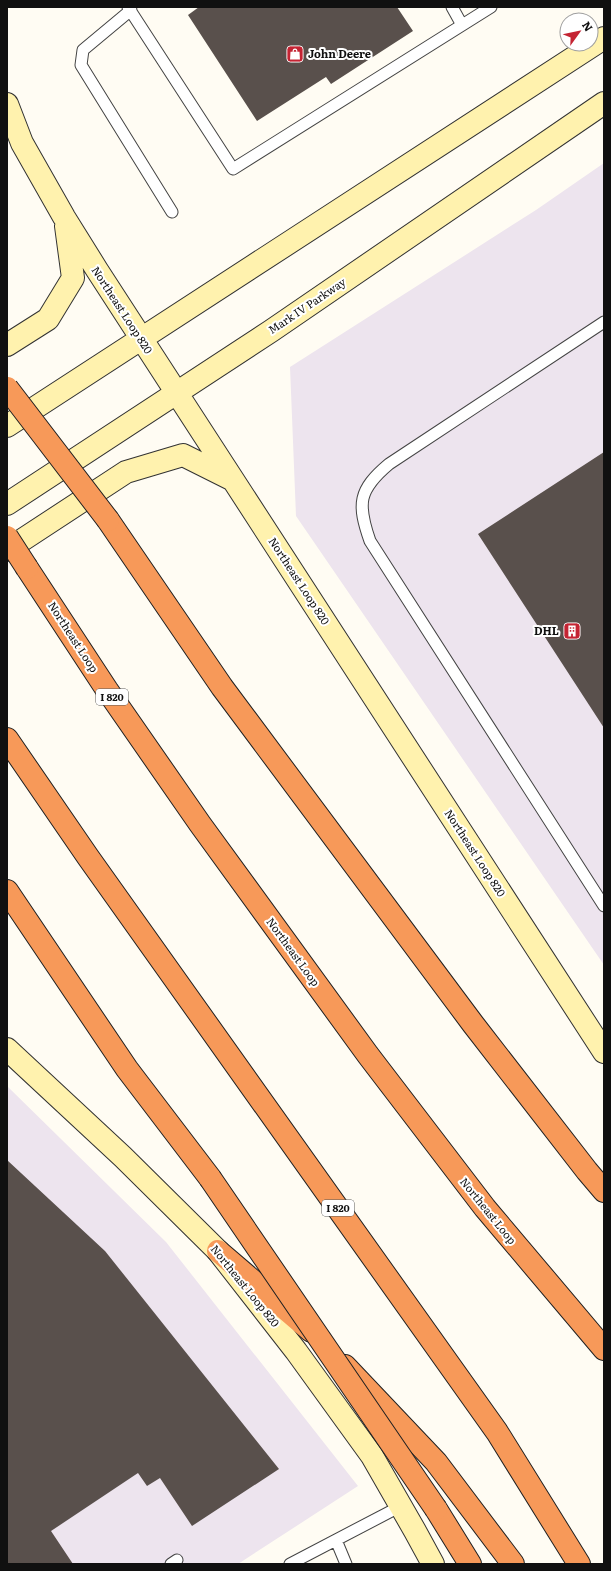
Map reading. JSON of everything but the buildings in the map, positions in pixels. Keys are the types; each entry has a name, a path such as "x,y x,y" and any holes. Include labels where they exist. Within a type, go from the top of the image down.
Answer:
{"highway":[{"path":"7,388 108,520 227,693 473,1024 604,1192"},
{"name":"Northeast Loop","path":"7,537 107,690 274,927 459,1175 519,1249 604,1349"},
{"name":"I 820","path":"7,739 88,858 497,1432 579,1564"},
{"path":"7,891 127,1069 210,1178 436,1509 470,1564"},
{"path":"519,1249 604,1329"},
{"path":"218,1251 312,1332 377,1398 436,1462 513,1564"},
{"path":"436,1509 464,1564"}],"main road":[{"path":"7,426 604,38"},
{"name":"Mark IV Parkway","path":"7,504 278,326 604,103"},
{"name":"Northeast Loop 820","path":"7,104 22,143 64,217 141,339 604,1052"},
{"path":"7,345 48,319 73,278 64,217"},
{"path":"7,550 126,472 183,455 232,479"},
{"name":"Northeast Loop 820","path":"7,1049 123,1157 218,1251 296,1351 372,1456 433,1564"}],"lane":[{"path":"452,7 462,25"},
{"path":"172,212 81,65 84,50 130,9 233,168 491,7"},
{"path":"604,322 389,464 375,475 366,487 362,504 362,519 370,541 604,906"},
{"path":"290,1564 401,1506"},
{"path":"336,1540 346,1564"}],"shaded area":[{"path":"604,163 604,965 296,516 290,367 536,210"},
{"path":"7,1086 166,1242 358,1486 238,1564 7,1564"}],"place":[{"name":"John Deere","path":"295,54"},
{"name":"DHL","path":"572,631"}]}
